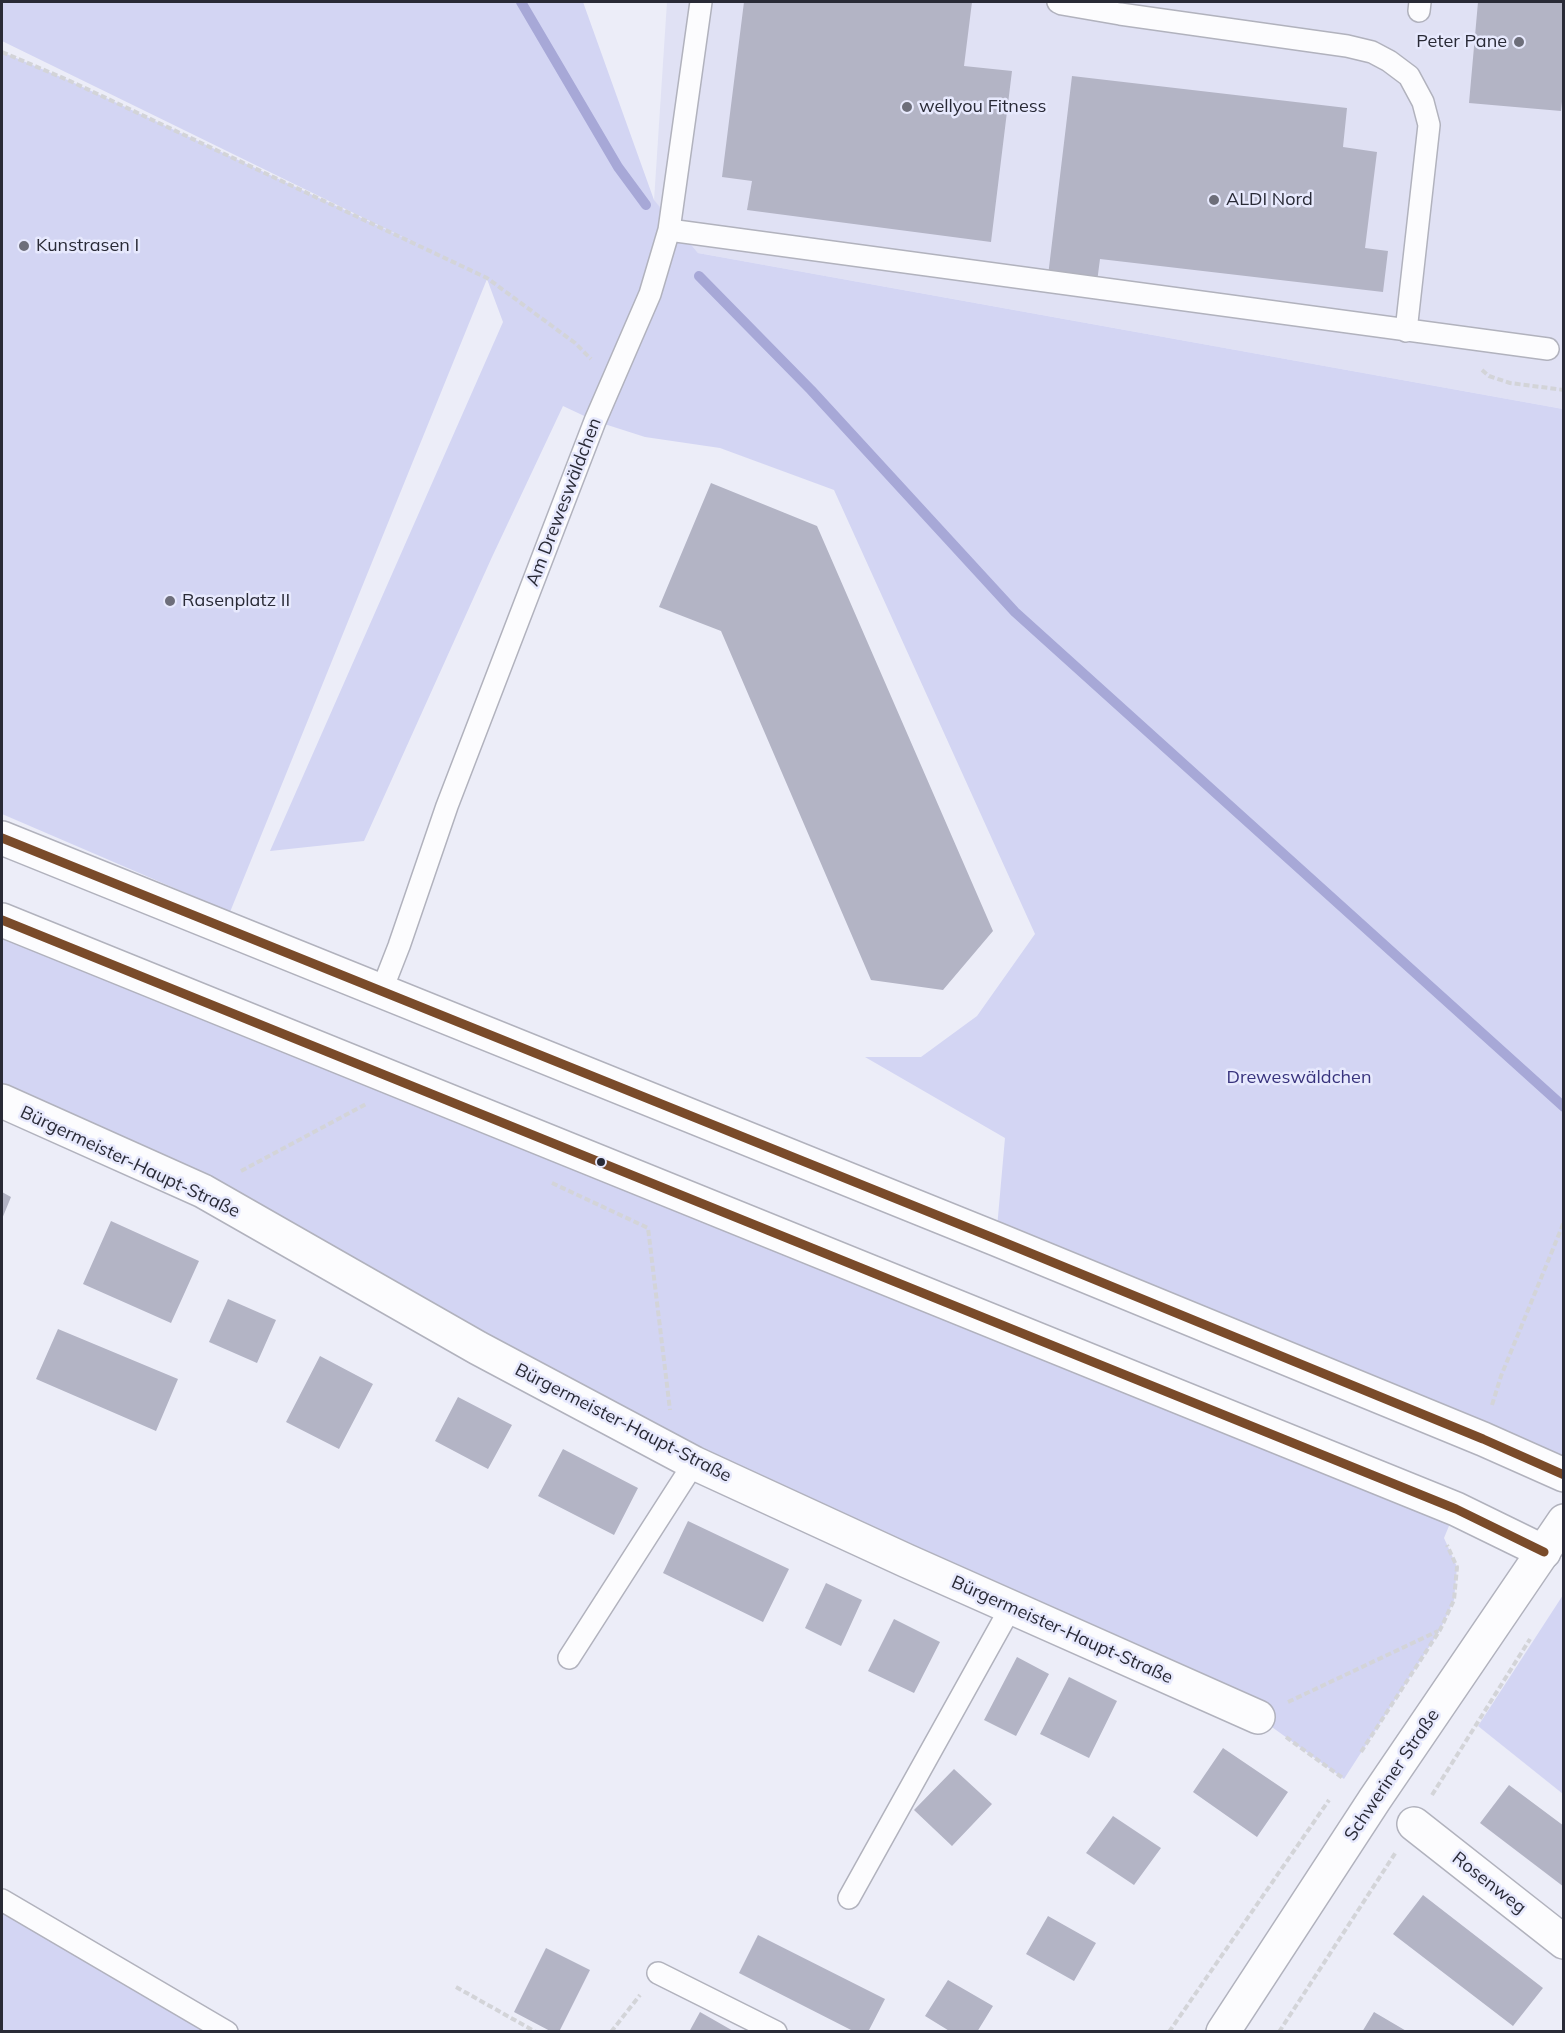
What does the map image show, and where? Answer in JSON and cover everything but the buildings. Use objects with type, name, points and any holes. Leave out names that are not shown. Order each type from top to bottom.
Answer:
[{"type":"street","points":[[2,838],[1007,1243],[1563,1474]]},
{"type":"street","points":[[2,920],[1456,1509],[1544,1552]]},
{"type":"street","name":"Bürgermeister-Haupt-Straße","points":[[2,1101],[203,1191],[478,1348],[685,1458],[1258,1717]]},
{"type":"street","name":"Schweriner Straße","points":[[1223,2031],[1375,1799],[1563,1521]]},
{"type":"street","name":"Rosenweg","points":[[1414,1824],[1563,1942]]},
{"type":"lane","name":"Am Dreweswäldchen","points":[[381,992],[447,806],[595,421],[650,294],[669,230],[701,2]]},
{"type":"lane","points":[[1058,2],[1120,14],[1347,46],[1372,52],[1409,76],[1423,102],[1429,125],[1406,331]]},
{"type":"lane","points":[[669,230],[1548,349]]},
{"type":"lane","points":[[569,1658],[685,1458]]},
{"type":"lane","points":[[849,1898],[1011,1607]]},
{"type":"lane","points":[[2,1900],[227,2031]]},
{"type":"lane","points":[[658,1972],[776,2031]]},
{"type":"path","points":[[2,52],[81,86],[487,278],[575,343],[592,360]]},
{"type":"path","points":[[203,1191],[371,1102]]},
{"type":"path","points":[[542,1179],[648,1228],[685,1458]]},
{"type":"path","points":[[1483,1439],[1501,1376],[1563,1222]]},
{"type":"path","points":[[1356,1759],[1440,1630],[1454,1600],[1457,1567],[1444,1538],[1456,1509]]},
{"type":"path","points":[[1350,1769],[1344,1779],[1258,1717],[1440,1630]]},
{"type":"path","points":[[1169,2031],[1330,1799]]},
{"type":"path","points":[[611,2031],[658,1972]]},
{"type":"path","points":[[456,1987],[536,2031]]},
{"type":"shaded area","points":[[667,2],[1563,2],[1563,409],[698,253],[654,201]]},
{"type":"green space","name":"Dreweswäldchen","points":[[2,2],[583,2],[654,200],[698,253],[1563,409],[1563,1475],[996,1239],[1005,1138],[865,1057],[921,1057],[977,1016],[1035,934],[834,490],[720,448],[645,437],[595,421],[563,406],[364,841],[270,851],[503,322],[487,279],[230,912],[2,814],[2,52],[70,81],[421,246],[2,41]]},
{"type":"green space","points":[[2,920],[1456,1509],[1444,1538],[1457,1567],[1454,1600],[1440,1630],[1344,1779],[1258,1717],[1011,1607],[2,1100]]},
{"type":"green space","points":[[1563,1595],[1563,1794],[1478,1726]]},
{"type":"green space","points":[[2,1909],[211,2031],[2,2031]]},
{"type":"waterway","points":[[521,2],[618,167],[646,205]]},
{"type":"waterway","points":[[699,276],[811,390],[1015,612],[1564,1107]]},
{"type":"transit line","points":[[2,838],[996,1239],[1483,1439],[1564,1475]]},
{"type":"transit line","points":[[2,920],[1456,1509],[1544,1552]]},
{"type":"place","name":"Peter Pane","points":[[1519,42]]},
{"type":"place","name":"wellyou Fitness","points":[[907,107]]},
{"type":"place","name":"ALDI Nord","points":[[1214,200]]},
{"type":"place","name":"Kunstrasen I","points":[[24,246]]},
{"type":"place","name":"Rasenplatz II","points":[[170,601]]}]
